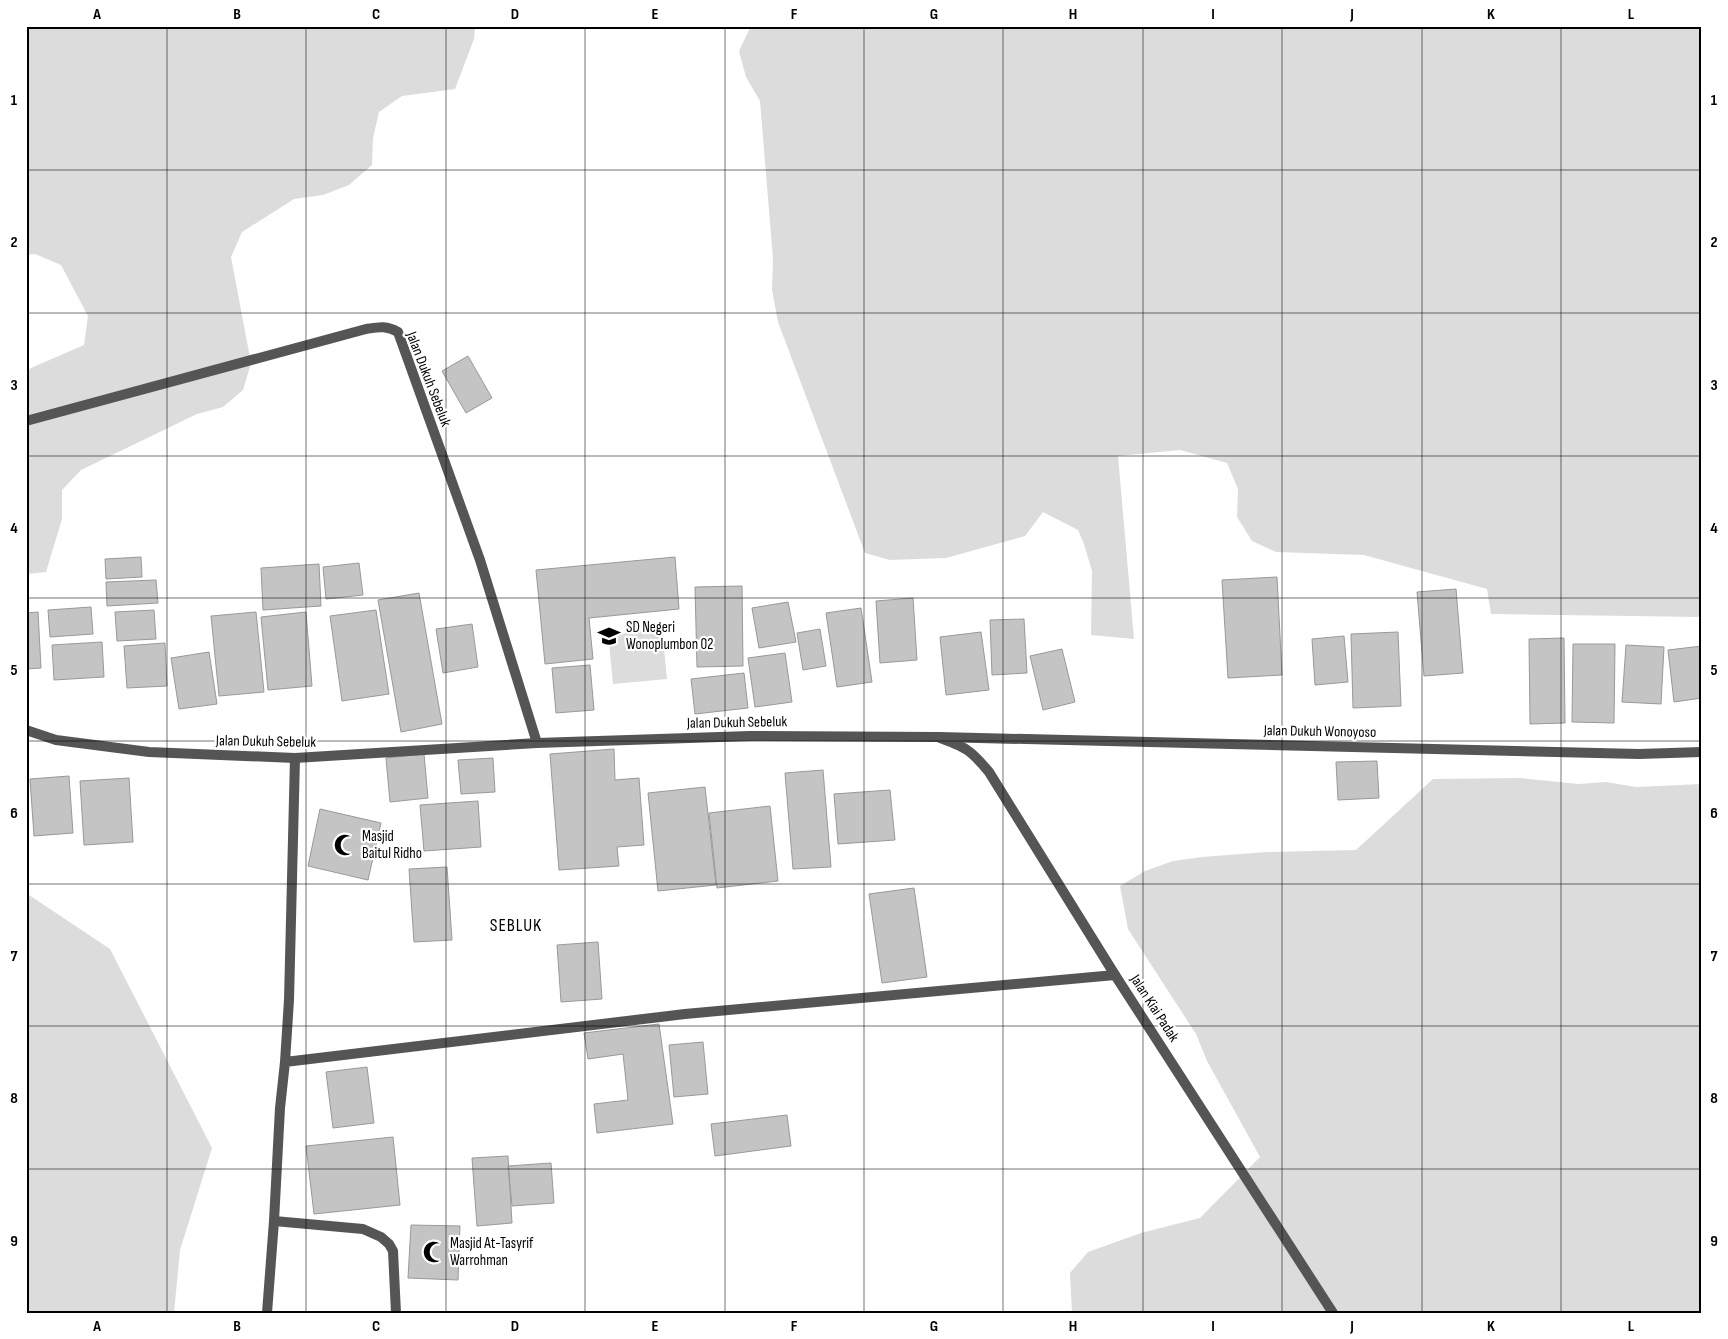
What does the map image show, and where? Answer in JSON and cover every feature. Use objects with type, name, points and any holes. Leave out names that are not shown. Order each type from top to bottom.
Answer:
[{"type":"street","name":"Jalan Dukuh Sebeluk","points":[[26,421],[366,329],[384,326],[392,328],[398,332],[480,560],[537,743]]},
{"type":"street","name":"Jalan Dukuh Sebeluk","points":[[26,730],[56,740],[149,752],[295,758],[537,743],[750,736],[938,736]]},
{"type":"street","name":"Jalan Dukuh Wonoyoso","points":[[938,736],[1629,754],[1702,752]]},
{"type":"street","name":"Jalan Kiai Padak","points":[[938,736],[964,746],[974,754],[989,772],[1115,975],[1333,1313]]},
{"type":"street","points":[[267,1313],[280,1108],[286,1062],[295,758]]},
{"type":"street","points":[[286,1062],[685,1014],[1115,975]]},
{"type":"street","points":[[274,1221],[363,1229],[380,1237],[389,1244],[393,1251],[396,1313]]},
{"type":"shaded area","points":[[26,26],[475,26],[474,39],[455,89],[402,96],[379,112],[373,138],[372,165],[349,185],[323,195],[294,199],[242,232],[231,257],[251,363],[243,390],[223,407],[197,414],[81,470],[62,490],[62,519],[46,572],[26,574],[26,372],[31,368],[84,345],[88,316],[61,265],[35,254],[26,255]]},
{"type":"shaded area","points":[[751,26],[1702,26],[1702,617],[1491,614],[1487,589],[1364,555],[1276,552],[1252,541],[1237,517],[1238,489],[1227,463],[1180,450],[1118,456],[1134,639],[1091,635],[1092,571],[1084,544],[1078,530],[1043,512],[1025,536],[946,558],[890,560],[865,553],[778,322],[772,290],[773,259],[760,101],[746,77],[739,51]]},
{"type":"shaded area","points":[[662,628],[667,679],[613,684],[608,633]]},
{"type":"shaded area","points":[[1520,778],[1578,784],[1606,782],[1636,787],[1702,784],[1702,1313],[1072,1313],[1070,1273],[1088,1252],[1141,1233],[1200,1218],[1260,1157],[1207,1061],[1196,1034],[1128,929],[1120,886],[1145,871],[1173,861],[1267,852],[1356,850],[1433,779]]},
{"type":"shaded area","points":[[26,893],[110,949],[212,1148],[180,1250],[174,1313],[26,1313]]},
{"type":"building","points":[[468,356],[492,398],[466,413],[442,371]]},
{"type":"building","points":[[141,557],[142,577],[106,579],[105,559]]},
{"type":"building","points":[[675,557],[679,609],[589,618],[593,659],[545,664],[536,570]]},
{"type":"building","points":[[359,563],[363,595],[326,599],[323,567]]},
{"type":"building","points":[[319,564],[321,606],[263,610],[261,568]]},
{"type":"building","points":[[1277,577],[1282,675],[1228,678],[1222,580]]},
{"type":"building","points":[[156,580],[158,603],[107,606],[106,582]]},
{"type":"building","points":[[742,586],[743,666],[697,667],[695,587]]},
{"type":"building","points":[[1456,589],[1463,673],[1424,676],[1417,592]]},
{"type":"building","points":[[419,593],[442,724],[401,732],[378,600]]},
{"type":"building","points":[[913,598],[917,660],[880,663],[876,601]]},
{"type":"building","points":[[788,602],[796,642],[759,648],[752,608]]},
{"type":"building","points":[[91,607],[93,634],[50,637],[48,610]]},
{"type":"building","points":[[861,608],[872,682],[837,687],[826,613]]},
{"type":"building","points":[[154,610],[156,639],[117,641],[115,612]]},
{"type":"building","points":[[376,610],[389,694],[342,701],[330,616]]},
{"type":"building","points":[[38,612],[41,668],[26,669],[26,613]]},
{"type":"building","points":[[256,612],[264,692],[219,696],[211,616]]},
{"type":"building","points":[[306,612],[312,686],[268,690],[261,617]]},
{"type":"building","points":[[1024,619],[1027,673],[992,675],[990,620]]},
{"type":"building","points":[[472,624],[478,667],[443,673],[436,629]]},
{"type":"building","points":[[820,629],[826,666],[803,670],[797,633]]},
{"type":"building","points":[[981,632],[989,690],[946,695],[940,637]]},
{"type":"building","points":[[1398,632],[1401,706],[1353,708],[1351,634]]},
{"type":"building","points":[[1344,636],[1348,682],[1315,685],[1312,639]]},
{"type":"building","points":[[1564,638],[1565,723],[1530,724],[1529,639]]},
{"type":"building","points":[[102,642],[104,677],[54,680],[52,645]]},
{"type":"building","points":[[165,643],[167,686],[127,688],[124,646]]},
{"type":"building","points":[[1573,644],[1615,644],[1614,723],[1572,722]]},
{"type":"building","points":[[1626,645],[1664,647],[1661,704],[1622,702]]},
{"type":"building","points":[[1702,646],[1702,698],[1674,702],[1668,650]]},
{"type":"building","points":[[1062,649],[1075,702],[1043,710],[1030,656]]},
{"type":"building","points":[[209,652],[217,704],[179,709],[171,658]]},
{"type":"building","points":[[785,653],[792,702],[755,707],[748,658]]},
{"type":"building","points":[[590,665],[594,710],[556,713],[552,668]]},
{"type":"building","points":[[744,673],[748,708],[695,714],[691,679]]},
{"type":"building","points":[[614,749],[615,780],[639,778],[644,845],[617,847],[619,866],[559,870],[550,754]]},
{"type":"building","points":[[424,754],[428,798],[390,802],[386,758]]},
{"type":"building","points":[[493,758],[495,792],[461,794],[458,760]]},
{"type":"building","points":[[1377,761],[1379,798],[1338,800],[1336,762]]},
{"type":"building","points":[[823,770],[831,867],[793,869],[785,773]]},
{"type":"building","points":[[69,776],[73,833],[34,836],[30,779]]},
{"type":"building","points":[[129,778],[133,842],[84,845],[80,781]]},
{"type":"building","points":[[705,787],[716,885],[658,891],[648,793]]},
{"type":"building","points":[[890,790],[895,840],[838,844],[834,794]]},
{"type":"building","points":[[478,801],[481,847],[424,851],[420,805]]},
{"type":"building","points":[[770,806],[778,881],[717,888],[709,813]]},
{"type":"building","name":"Masjid Baitul Ridho","points":[[320,809],[381,823],[368,880],[308,866]]},
{"type":"building","points":[[447,867],[452,940],[414,942],[409,869]]},
{"type":"building","points":[[914,888],[927,977],[882,983],[869,894]]},
{"type":"building","points":[[598,942],[602,999],[561,1002],[557,945]]},
{"type":"building","points":[[659,1024],[673,1124],[597,1133],[594,1104],[628,1100],[623,1054],[588,1059],[584,1033]]},
{"type":"building","points":[[703,1042],[708,1094],[674,1097],[669,1045]]},
{"type":"building","points":[[367,1067],[374,1123],[333,1128],[326,1072]]},
{"type":"building","points":[[787,1115],[791,1146],[715,1156],[711,1124]]},
{"type":"building","points":[[393,1137],[400,1205],[314,1214],[306,1146]]},
{"type":"building","points":[[508,1156],[512,1223],[477,1226],[472,1158]]},
{"type":"building","points":[[551,1163],[554,1203],[512,1206],[508,1166]]},
{"type":"building","name":"Masjid At-Tasyrif Warrohman","points":[[411,1225],[460,1226],[458,1280],[408,1278]]},
{"type":"place","name":"SD Negeri Wonoplumbon 02","points":[[609,636]]},
{"type":"place","name":"Masjid Baitul Ridho","points":[[345,845]]},
{"type":"place","name":"Masjid At-Tasyrif Warrohman","points":[[434,1252]]},
{"type":"district","name":"SEBLUK","points":[[516,925]]}]
